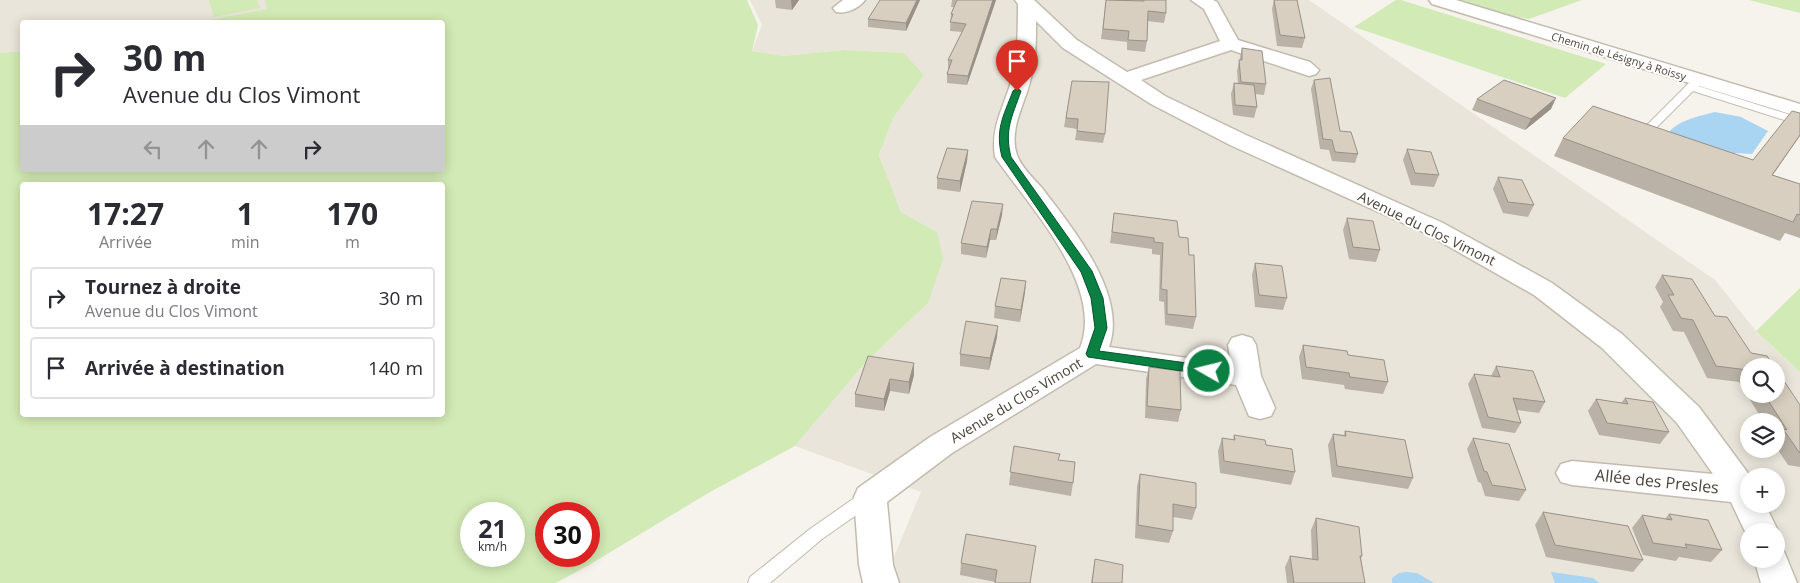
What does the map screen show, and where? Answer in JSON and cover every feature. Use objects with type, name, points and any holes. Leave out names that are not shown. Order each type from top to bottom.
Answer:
[{"type":"street","points":[[1200,0],[1211,6],[1231,44]]},
{"type":"street","name":"Chemin de Lésigny à Roissy","points":[[1438,0],[1695,83],[1800,111]]},
{"type":"street","name":"Avenue du Clos Vimont","points":[[1025,2],[1070,44],[1158,100],[1238,140],[1434,228],[1491,258],[1543,289],[1612,341],[1688,415],[1740,487]]},
{"type":"street","name":"Avenue du Clos Vimont","points":[[870,497],[941,446],[1092,354],[1101,328],[1097,298],[1086,271],[1006,157],[1002,141],[1005,125],[1021,79],[1027,47],[1025,2]]},
{"type":"street","points":[[1027,47],[1070,44]]},
{"type":"street","points":[[1124,80],[1231,44],[1303,66],[1308,70]]},
{"type":"street","points":[[1242,345],[1248,376],[1260,408]]},
{"type":"street","points":[[1092,354],[1248,376]]},
{"type":"street","name":"Allée des Presles","points":[[1572,473],[1740,490]]},
{"type":"street","points":[[870,497],[876,564],[881,583]]},
{"type":"street","points":[[1774,568],[1779,583]]},
{"type":"lane","points":[[1642,136],[1695,83],[1800,122]]},
{"type":"lane","points":[[757,583],[816,534],[870,497]]},
{"type":"shaded area","points":[[0,0],[265,0],[268,9],[210,20],[20,20],[20,51],[0,53]]},
{"type":"shaded area","points":[[750,0],[1309,0],[1715,280],[1756,331],[1785,358],[1740,358],[1740,403],[1785,403],[1785,358],[1800,372],[1800,583],[890,583],[893,559],[921,492],[795,446],[865,363],[928,303],[937,232],[901,212],[879,155],[893,118],[924,75],[904,53],[843,50],[783,56],[752,51],[762,25]]},
{"type":"green space","points":[[209,0],[257,0],[260,8],[214,17]]},
{"type":"green space","points":[[265,0],[747,0],[758,25],[752,51],[783,56],[843,50],[904,53],[924,75],[893,118],[879,155],[901,212],[937,232],[943,259],[928,303],[865,363],[795,446],[710,492],[600,558],[600,502],[535,502],[535,567],[585,567],[556,583],[0,583],[0,53],[20,51],[20,172],[445,172],[445,20],[209,20],[267,9]]},
{"type":"green space","points":[[1396,0],[1606,64],[1565,98],[1354,27]]},
{"type":"green space","points":[[1429,0],[1582,0],[1529,19]]},
{"type":"green space","points":[[1749,0],[1800,0],[1800,13]]},
{"type":"green space","points":[[1800,288],[1800,372],[1756,331]]},
{"type":"water","points":[[1715,112],[1741,117],[1768,131],[1752,154],[1714,152],[1666,137],[1674,127],[1681,123]]},
{"type":"water","points":[[1551,572],[1593,578],[1599,583],[1555,583]]},
{"type":"water","points":[[1399,573],[1417,573],[1434,583],[1392,583],[1392,578]]},
{"type":"building","points":[[880,0],[917,0],[906,23],[868,19]]},
{"type":"building","points":[[957,0],[993,0],[968,76],[947,74],[952,60],[948,60],[966,24],[950,22]]},
{"type":"building","points":[[1106,0],[1166,0],[1166,13],[1148,11],[1147,41],[1128,40],[1129,31],[1103,29]]},
{"type":"building","points":[[1274,0],[1297,0],[1305,38],[1280,35]]},
{"type":"building","points":[[1242,48],[1262,51],[1266,84],[1241,82],[1239,60],[1242,60]]},
{"type":"building","points":[[1330,78],[1340,131],[1351,132],[1358,154],[1335,152],[1332,140],[1323,139],[1314,80]]},
{"type":"building","points":[[1504,80],[1556,98],[1531,119],[1477,99]]},
{"type":"building","points":[[1072,81],[1109,82],[1105,134],[1077,131],[1078,119],[1066,118]]},
{"type":"building","points":[[1234,83],[1254,85],[1257,107],[1235,105]]},
{"type":"building","points":[[1593,106],[1753,160],[1792,111],[1800,113],[1800,135],[1772,175],[1800,184],[1800,215],[1797,214],[1793,222],[1563,138]]},
{"type":"building","points":[[947,148],[968,150],[960,181],[937,178]]},
{"type":"building","points":[[1407,149],[1431,152],[1439,175],[1415,173]]},
{"type":"building","points":[[1498,177],[1522,180],[1534,205],[1508,202]]},
{"type":"building","points":[[972,201],[1003,204],[997,229],[991,229],[987,247],[961,243]]},
{"type":"building","points":[[1114,213],[1177,221],[1179,237],[1188,238],[1189,255],[1194,255],[1196,317],[1167,314],[1167,290],[1161,289],[1163,243],[1154,242],[1154,238],[1112,232]]},
{"type":"building","points":[[1347,218],[1373,221],[1380,250],[1353,247]]},
{"type":"building","points":[[1255,263],[1282,266],[1287,298],[1259,295]]},
{"type":"building","points":[[1662,275],[1692,279],[1715,316],[1727,317],[1751,353],[1767,356],[1768,358],[1740,358],[1740,369],[1716,366],[1693,320],[1681,318],[1668,295],[1674,295]]},
{"type":"building","points":[[1001,278],[1026,281],[1021,310],[995,306]]},
{"type":"building","points":[[966,321],[998,326],[990,358],[960,354]]},
{"type":"building","points":[[1303,345],[1347,351],[1348,355],[1384,360],[1388,382],[1350,377],[1349,373],[1306,367]]},
{"type":"building","points":[[868,356],[914,363],[909,382],[890,379],[884,399],[855,394]]},
{"type":"building","points":[[1496,366],[1533,371],[1545,402],[1513,398],[1521,423],[1488,417],[1474,374],[1500,377]]},
{"type":"building","points":[[1149,367],[1180,371],[1181,410],[1147,406]]},
{"type":"building","points":[[1785,382],[1800,405],[1800,453],[1785,432],[1785,430],[1787,430],[1785,427],[1785,413],[1776,413],[1770,403],[1785,403]]},
{"type":"building","points":[[1625,398],[1653,402],[1669,432],[1607,423],[1596,399],[1628,404]]},
{"type":"building","points":[[1345,431],[1405,440],[1413,478],[1337,466],[1333,434],[1346,436]]},
{"type":"building","points":[[1234,435],[1265,440],[1266,445],[1292,449],[1295,472],[1224,461],[1222,438],[1235,440]]},
{"type":"building","points":[[1473,438],[1509,444],[1526,490],[1492,485],[1487,472],[1484,471]]},
{"type":"building","points":[[1014,446],[1060,454],[1058,460],[1075,462],[1073,483],[1010,472]]},
{"type":"building","points":[[1140,474],[1196,483],[1196,508],[1173,504],[1173,531],[1138,525]]},
{"type":"building","points":[[1543,512],[1628,526],[1643,560],[1555,545]]},
{"type":"building","points":[[1669,514],[1708,520],[1722,550],[1685,544],[1687,548],[1653,543],[1642,515],[1672,520]]},
{"type":"building","points":[[1316,518],[1359,527],[1362,556],[1360,556],[1365,583],[1294,583],[1290,556],[1318,560]]},
{"type":"building","points":[[966,534],[1036,546],[1030,583],[995,583],[997,570],[961,563]]},
{"type":"building","points":[[1095,559],[1123,565],[1122,583],[1092,583]]},
{"type":"route","points":[[1017,91],[1005,125],[1002,141],[1006,157],[1086,271],[1097,298],[1101,328],[1092,354],[1209,371]]}]
